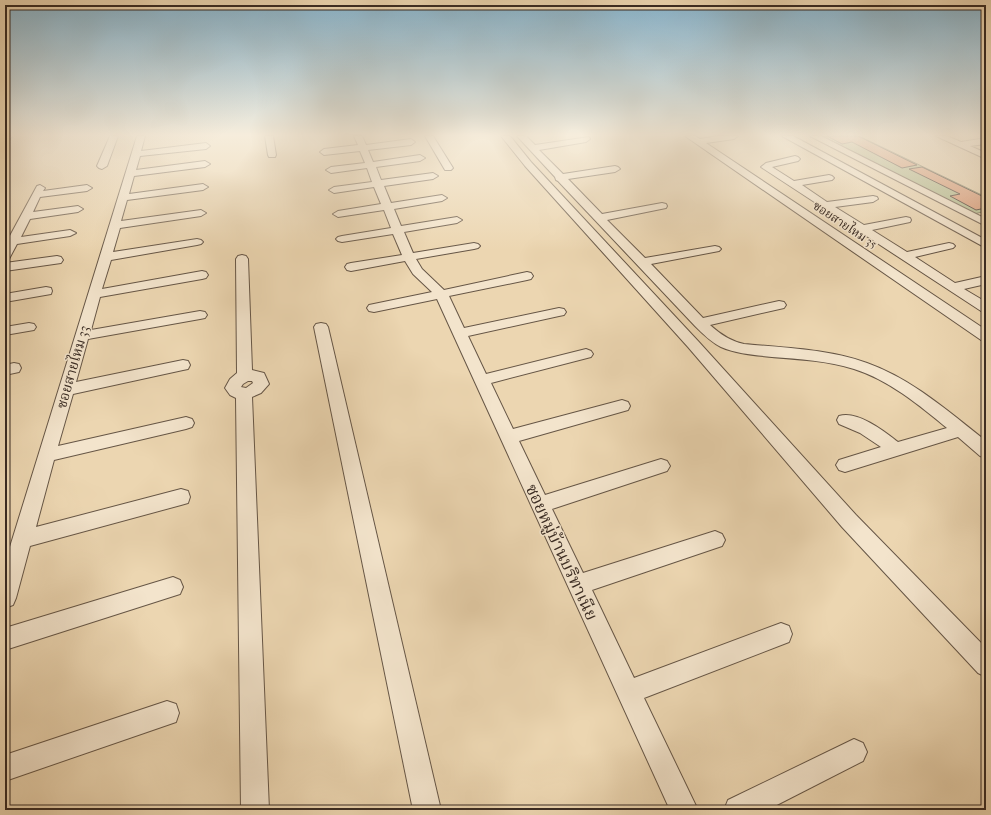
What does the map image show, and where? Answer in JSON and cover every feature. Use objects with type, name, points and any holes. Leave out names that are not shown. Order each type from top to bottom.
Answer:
[{"type":"street","name":"ซอยสายไหม 33","points":[[5,598],[129,174]]},
{"type":"street","name":"ซอยหมู่บ้านบริทาเนีย","points":[[374,174],[409,257],[418,271],[441,294],[684,810]]},
{"type":"street","points":[[537,174],[698,350],[849,521],[986,665]]},
{"type":"street","points":[[556,174],[714,336],[730,346],[842,361],[862,366],[897,383],[986,451]]},
{"type":"street","points":[[559,178],[584,174]]},
{"type":"street","name":"ซอยสายไหม 35","points":[[745,174],[986,337]]},
{"type":"street","points":[[777,174],[862,230],[982,305]]},
{"type":"street","points":[[856,174],[986,245]]},
{"type":"street","points":[[889,174],[986,223]]},
{"type":"street","points":[[334,190],[433,176]]},
{"type":"street","points":[[793,184],[829,178]]},
{"type":"street","points":[[122,198],[202,187]]},
{"type":"street","points":[[5,256],[38,192],[87,188]]},
{"type":"street","points":[[338,214],[442,198]]},
{"type":"street","points":[[826,205],[873,199]]},
{"type":"street","points":[[598,218],[662,206]]},
{"type":"street","points":[[25,216],[78,209]]},
{"type":"street","points":[[114,225],[201,213]]},
{"type":"street","points":[[342,239],[457,220]]},
{"type":"street","points":[[862,230],[906,220]]},
{"type":"street","points":[[13,241],[70,233]]},
{"type":"street","points":[[105,257],[196,242]]},
{"type":"street","points":[[351,267],[474,246]]},
{"type":"street","points":[[904,256],[949,246]]},
{"type":"street","points":[[643,262],[715,249]]},
{"type":"street","points":[[242,259],[255,810]]},
{"type":"street","points":[[5,268],[57,260]]},
{"type":"street","points":[[95,294],[202,275]]},
{"type":"street","points":[[374,308],[527,276]]},
{"type":"street","points":[[932,300],[986,280]]},
{"type":"street","points":[[5,298],[46,291]]},
{"type":"street","points":[[700,323],[779,305]]},
{"type":"street","points":[[947,310],[982,305]]},
{"type":"street","points":[[460,333],[559,312]]},
{"type":"street","points":[[82,336],[200,315]]},
{"type":"street","points":[[5,332],[29,327]]},
{"type":"street","points":[[322,327],[427,810]]},
{"type":"street","points":[[482,380],[586,354]]},
{"type":"street","points":[[66,390],[183,365]]},
{"type":"street","points":[[508,437],[622,406]]},
{"type":"street","points":[[845,420],[869,429],[895,450]]},
{"type":"street","points":[[47,455],[186,423]]},
{"type":"street","points":[[845,465],[960,430]]},
{"type":"street","points":[[540,505],[661,466]]},
{"type":"street","points":[[23,538],[181,497]]},
{"type":"street","points":[[578,585],[715,540]]},
{"type":"street","points":[[5,639],[173,587]]},
{"type":"street","points":[[628,692],[781,634]]},
{"type":"street","points":[[5,768],[167,713]]},
{"type":"street","points":[[738,810],[854,752]]},
{"type":"green space","points":[[896,174],[938,174],[986,197],[986,211],[974,214]]},
{"type":"building","points":[[919,174],[937,174],[986,198],[986,208],[976,210],[950,196],[960,194]]}]
